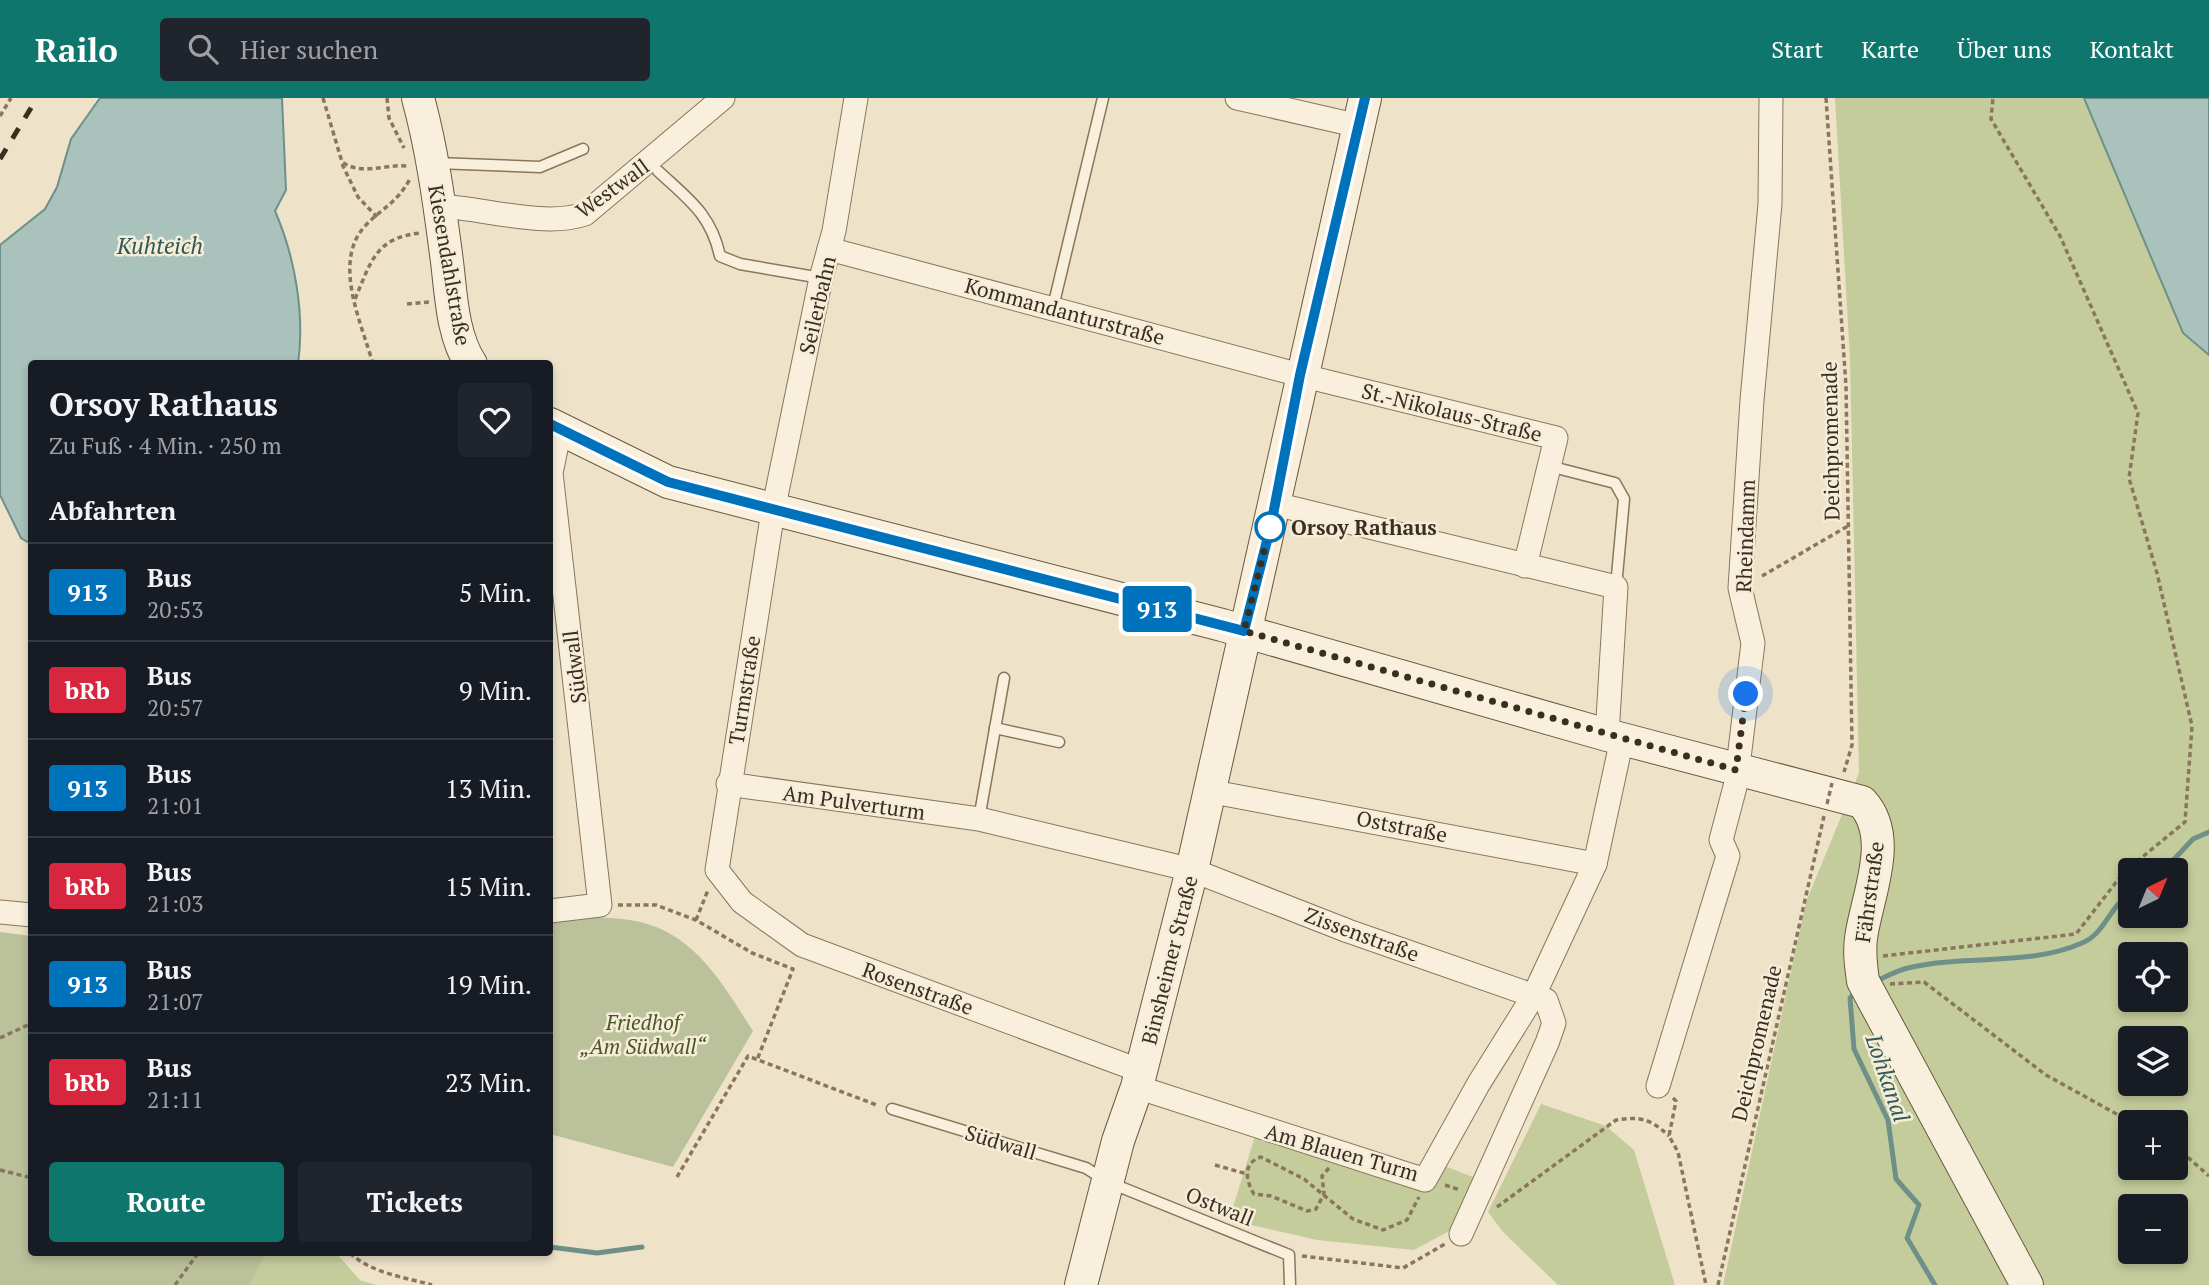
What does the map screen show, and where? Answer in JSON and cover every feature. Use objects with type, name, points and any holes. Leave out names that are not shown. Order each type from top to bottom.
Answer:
[{"type":"main road","name":"Kiesendahlstraße","points":[[418,98],[420,170],[441,218],[455,316],[463,352],[468,360]]},
{"type":"main road","name":"Binsheimer Straße","points":[[1081,1285],[1118,1141],[1139,1079],[1192,870],[1244,631],[1275,504],[1300,375],[1362,112]]},
{"type":"main road","points":[[555,427],[668,482],[1244,631],[1614,737]]},
{"type":"main road","name":"Fährstraße","points":[[1614,737],[1862,802],[1873,814],[1879,840],[1860,959],[1867,988],[2028,1285]]},
{"type":"street","name":"Westwall","points":[[441,218],[567,220],[585,214],[723,98]]},
{"type":"street","name":"Seilerbahn","points":[[773,511],[829,249],[856,98]]},
{"type":"street","points":[[1237,98],[1362,112]]},
{"type":"street","name":"Rheindamm","points":[[1658,1086],[1728,856],[1721,840],[1736,783],[1753,643],[1740,588],[1752,400],[1770,204],[1771,98]]},
{"type":"street","name":"Kommandanturstraße","points":[[829,249],[1300,375]]},
{"type":"street","name":"St.-Nikolaus-Straße","points":[[1300,375],[1556,438],[1525,566]]},
{"type":"street","name":"Südwall","points":[[553,456],[555,427]]},
{"type":"street","name":"Südwall","points":[[553,491],[600,905]]},
{"type":"street","points":[[1275,504],[1616,587],[1614,737],[1595,863],[1534,995],[1546,1000],[1554,1023],[1461,1234]]},
{"type":"street","name":"Turmstraße","points":[[717,870],[728,784],[773,511]]},
{"type":"street","name":"Am Pulverturm","points":[[728,784],[979,819],[1192,870]]},
{"type":"street","name":"Oststraße","points":[[1208,791],[1595,863]]},
{"type":"street","name":"Rosenstraße","points":[[717,870],[741,902],[802,945],[1139,1079]]},
{"type":"street","name":"Zissenstraße","points":[[1192,870],[1348,931],[1534,995]]},
{"type":"street","points":[[553,911],[600,905]]},
{"type":"street","points":[[0,912],[28,915]]},
{"type":"street","name":"Am Blauen Turm","points":[[1139,1079],[1338,1154],[1425,1180],[1479,1083],[1534,995]]},
{"type":"lane","points":[[1053,307],[1104,98]]},
{"type":"lane","points":[[420,170],[540,167],[583,149]]},
{"type":"lane","points":[[658,171],[703,213],[715,233],[720,256],[740,264],[821,278]]},
{"type":"lane","points":[[1549,466],[1615,483],[1624,499],[1616,587]]},
{"type":"lane","points":[[979,819],[1004,678]]},
{"type":"lane","points":[[995,728],[1059,742]]},
{"type":"lane","name":"Südwall","points":[[892,1109],[1086,1168],[1108,1182]]},
{"type":"lane","name":"Ostwall","points":[[1108,1182],[1289,1255],[1290,1285]]},
{"type":"path","points":[[0,116],[11,98]]},
{"type":"path","points":[[324,98],[342,162],[358,197],[377,217]]},
{"type":"path","name":"Deichpromenade","points":[[1826,98],[1846,386],[1852,745],[1841,782]]},
{"type":"path","points":[[1860,959],[2076,934],[2124,872],[2185,822],[2192,726],[2157,573],[2129,478],[2138,413],[2060,236],[1992,119],[1993,98]]},
{"type":"path","points":[[342,162],[350,168],[365,170],[403,165],[420,170],[388,209],[366,225],[353,245],[350,271],[372,360]]},
{"type":"path","points":[[355,300],[373,258],[386,242],[441,218]]},
{"type":"path","points":[[1740,588],[1848,526]]},
{"type":"path","name":"Deichpromenade","points":[[1718,1285],[1832,783]]},
{"type":"path","points":[[696,920],[717,870]]},
{"type":"path","points":[[600,905],[656,905],[696,920],[727,940],[793,969],[757,1060]]},
{"type":"path","points":[[1895,981],[1924,982],[2046,1075],[2118,1115]]},
{"type":"path","points":[[0,1038],[28,1025]]},
{"type":"path","points":[[677,1177],[705,1134],[748,1056],[892,1109]]},
{"type":"path","points":[[1658,1086],[1676,1101],[1670,1136],[1678,1152],[1706,1285]]},
{"type":"path","points":[[1338,1154],[1322,1176],[1324,1194],[1316,1209],[1307,1211],[1271,1196],[1254,1194],[1247,1182],[1248,1167],[1261,1157],[1304,1180],[1324,1194],[1353,1219],[1383,1230],[1407,1220],[1420,1196]]},
{"type":"path","points":[[2188,1157],[2209,1176]]},
{"type":"path","points":[[1215,1165],[1248,1175]]},
{"type":"path","points":[[0,1170],[28,1177]]},
{"type":"path","points":[[1442,1185],[1453,1186],[1475,1198],[1474,1204]]},
{"type":"path","points":[[175,1285],[196,1256]]},
{"type":"path","points":[[353,1256],[362,1264],[375,1269],[432,1285]]},
{"type":"green space","points":[[1835,98],[2084,98],[2183,333],[2209,355],[2209,1285],[1723,1285],[1806,902],[1859,773],[1850,359]]},
{"type":"green space","name":"Friedhof „Am Südwall“","points":[[553,918],[630,920],[672,935],[704,961],[753,1031],[673,1167],[553,1135]]},
{"type":"green space","points":[[0,932],[28,936],[28,1256],[264,1256],[250,1285],[0,1285]]},
{"type":"green space","points":[[1541,1104],[1606,1126],[1634,1150],[1675,1285],[1558,1285],[1503,1232],[1488,1212]]},
{"type":"green space","points":[[1256,1133],[1427,1186],[1439,1164],[1481,1180],[1455,1228],[1414,1250],[1317,1240],[1229,1220]]},
{"type":"green space","points":[[264,1256],[339,1256],[361,1281],[378,1285],[250,1285]]},
{"type":"water","name":"Kuhteich","points":[[100,98],[282,98],[286,190],[275,211],[288,247],[297,286],[300,325],[298,360],[28,360],[28,542],[21,538],[0,495],[0,245],[45,209],[57,187],[71,139]]},
{"type":"water","points":[[2084,98],[2209,98],[2209,355],[2183,333]]},
{"type":"waterway","name":"Lohkanal","points":[[2175,858],[2193,839],[2209,832]]},
{"type":"waterway","name":"Lohkanal","points":[[1878,980],[1904,969],[1929,964],[2018,958],[2061,950],[2090,939],[2118,905]]},
{"type":"waterway","name":"Lohkanal","points":[[1855,993],[1850,998],[1854,1049],[1888,1120],[1896,1179],[1919,1205],[1907,1238],[1935,1285]]},
{"type":"waterway","points":[[553,1247],[597,1253],[642,1247]]},
{"type":"railway","points":[[0,159],[37,98]]},
{"type":"bus line","name":"913","points":[[553,426],[668,482],[1244,631],[1271,525],[1300,375],[1365,98]]},
{"type":"place","name":"Orsoy Rathaus","points":[[1270,527]]},
{"type":"route","points":[[1270,527],[1271,525],[1244,631],[1736,770],[1746,694]]}]
